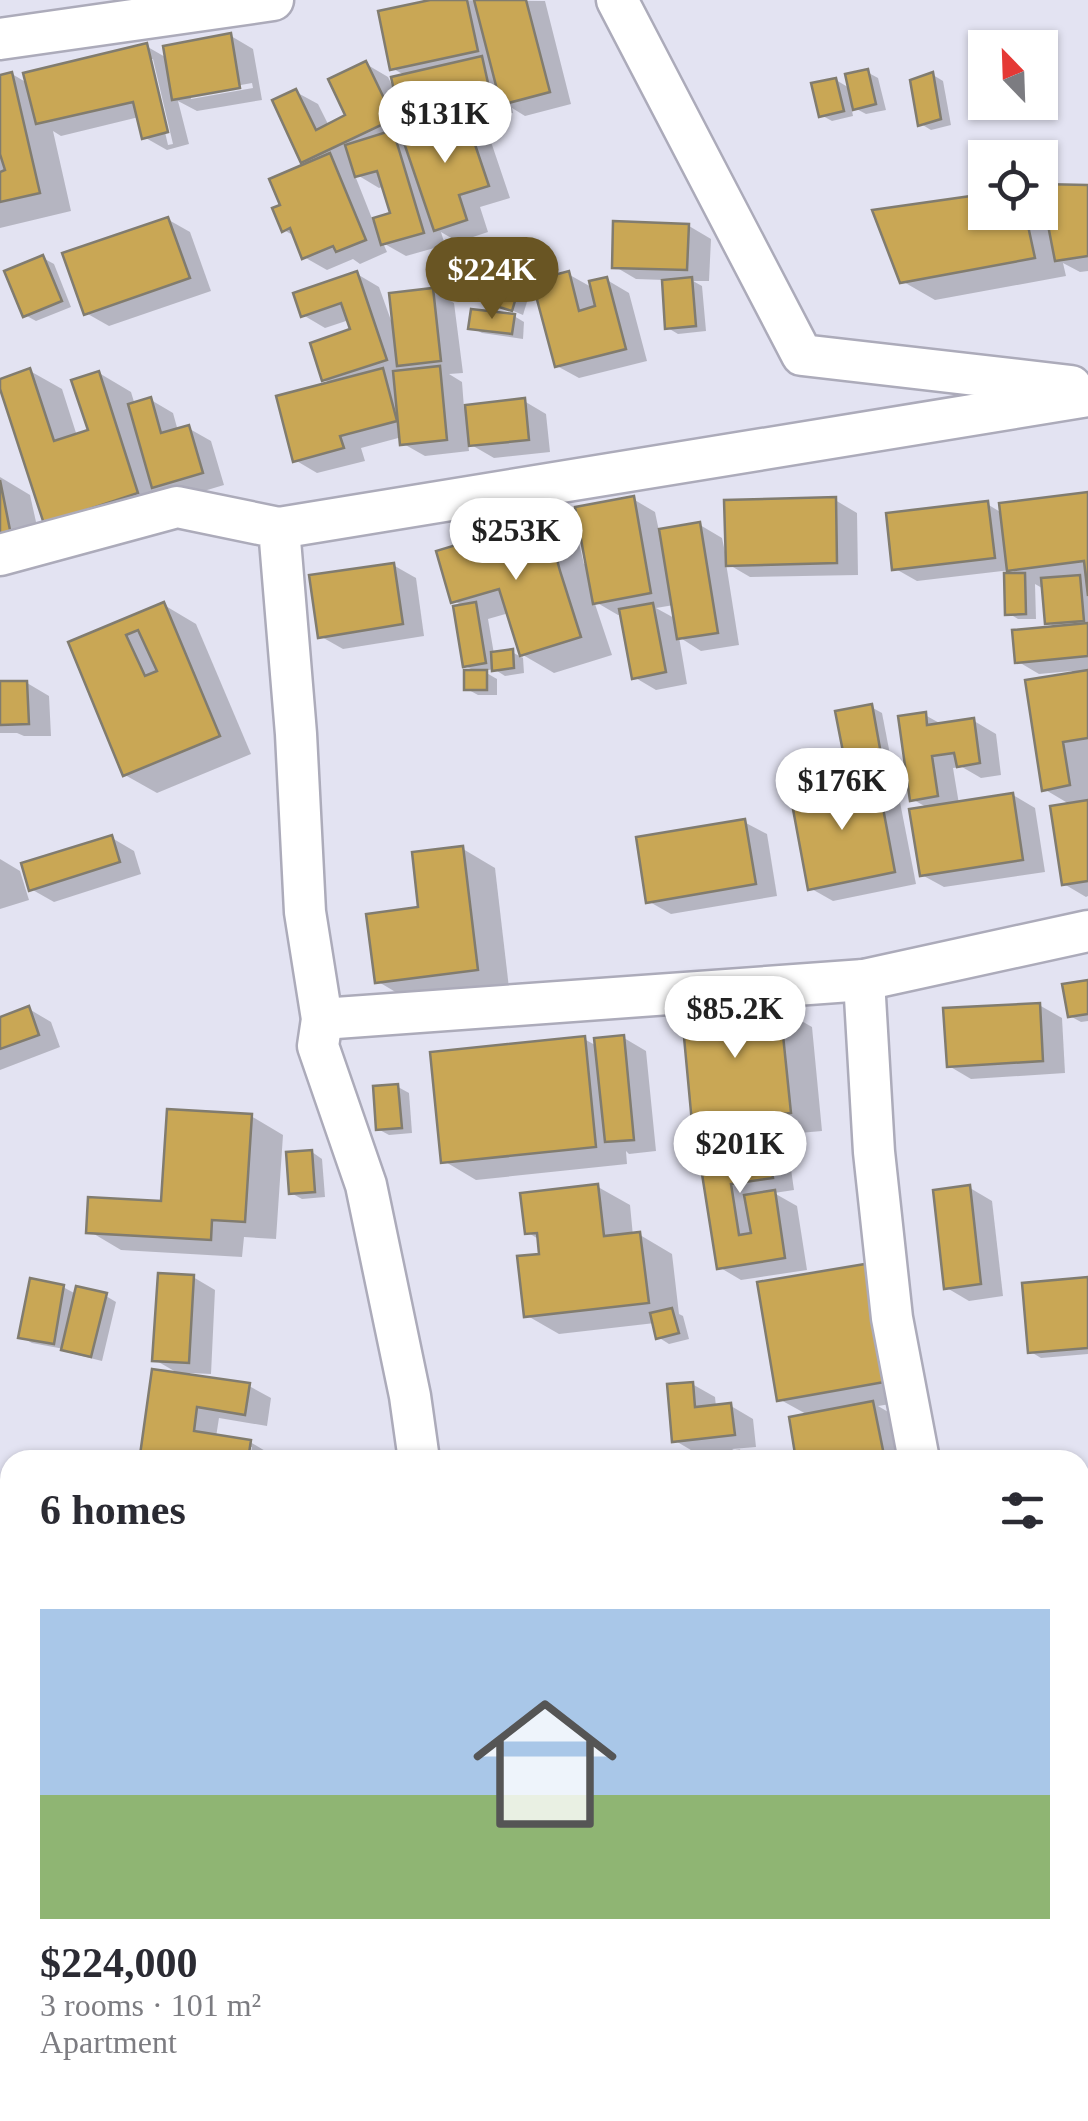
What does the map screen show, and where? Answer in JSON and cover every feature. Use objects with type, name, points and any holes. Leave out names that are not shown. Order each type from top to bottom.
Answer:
[{"type":"street","points":[[0,38],[273,0]]},
{"type":"street","points":[[617,0],[802,355],[1088,388]]},
{"type":"street","points":[[0,555],[177,507],[279,528],[1088,396]]},
{"type":"street","points":[[279,528],[296,734],[305,912],[322,1019],[318,1046],[366,1185],[418,1450]]},
{"type":"street","points":[[322,1019],[864,980],[1088,931]]},
{"type":"street","points":[[864,980],[874,1152],[892,1318],[917,1450]]},
{"type":"building","points":[[430,0],[467,0],[478,51],[390,70],[378,11]]},
{"type":"building","points":[[474,0],[526,0],[550,92],[501,105]]},
{"type":"building","points":[[231,33],[240,88],[172,100],[163,46]]},
{"type":"building","points":[[147,43],[168,132],[142,139],[133,102],[36,124],[23,73]]},
{"type":"building","points":[[482,56],[492,101],[401,122],[391,77]]},
{"type":"building","points":[[366,61],[394,119],[301,163],[272,100],[296,89],[316,130],[345,115],[328,79]]},
{"type":"building","points":[[868,69],[876,104],[853,110],[845,74]]},
{"type":"building","points":[[12,72],[40,193],[0,202],[0,172],[5,170],[0,154],[0,75]]},
{"type":"building","points":[[933,72],[941,119],[918,126],[910,80]]},
{"type":"building","points":[[836,78],[844,111],[819,117],[811,83]]},
{"type":"building","points":[[463,109],[489,186],[459,195],[467,220],[434,231],[400,131]]},
{"type":"building","points":[[393,130],[424,233],[381,245],[373,218],[390,213],[377,171],[355,177],[345,145]]},
{"type":"building","points":[[330,153],[366,240],[336,252],[333,246],[302,259],[290,228],[282,232],[272,208],[280,205],[269,179]]},
{"type":"building","points":[[1058,184],[1088,185],[1088,256],[1055,261],[1049,230],[1058,230]]},
{"type":"building","points":[[968,196],[968,230],[1029,230],[1035,258],[900,283],[872,210]]},
{"type":"building","points":[[168,217],[190,278],[84,315],[62,253]]},
{"type":"building","points":[[613,221],[689,224],[687,270],[612,268]]},
{"type":"building","points":[[43,255],[62,301],[23,317],[4,271]]},
{"type":"building","points":[[357,271],[387,360],[322,381],[310,343],[350,329],[341,303],[301,317],[293,293]]},
{"type":"building","points":[[569,271],[579,311],[595,306],[589,281],[607,277],[626,349],[555,367],[532,281]]},
{"type":"building","points":[[498,277],[520,284],[512,311],[489,304]]},
{"type":"building","points":[[692,277],[696,326],[665,329],[662,280]]},
{"type":"building","points":[[433,288],[441,361],[397,366],[389,293]]},
{"type":"building","points":[[471,309],[515,314],[512,334],[468,329]]},
{"type":"building","points":[[440,366],[447,440],[400,445],[393,371]]},
{"type":"building","points":[[30,368],[54,441],[88,430],[71,380],[99,371],[138,493],[44,524],[0,389],[0,379]]},
{"type":"building","points":[[383,368],[397,421],[340,436],[344,448],[293,462],[276,396]]},
{"type":"building","points":[[151,397],[161,433],[189,425],[203,473],[152,488],[128,404]]},
{"type":"building","points":[[525,398],[529,440],[469,446],[465,405]]},
{"type":"building","points":[[0,480],[11,535],[0,538]]},
{"type":"building","points":[[1088,492],[1088,596],[1084,561],[1007,571],[999,503]]},
{"type":"building","points":[[634,496],[651,593],[593,604],[575,507]]},
{"type":"building","points":[[836,497],[837,563],[726,566],[724,500]]},
{"type":"building","points":[[988,501],[995,558],[892,570],[886,513]]},
{"type":"building","points":[[546,518],[581,637],[520,656],[499,589],[451,603],[436,551]]},
{"type":"building","points":[[700,522],[718,633],[677,639],[659,529]]},
{"type":"building","points":[[394,563],[403,624],[318,638],[309,575]]},
{"type":"building","points":[[1004,573],[1025,573],[1026,614],[1005,615]]},
{"type":"building","points":[[1080,575],[1084,621],[1045,624],[1041,578]]},
{"type":"building","points":[[164,602],[220,736],[123,776],[68,642]],"holes":[[[138,630],[157,671],[145,676],[126,635]]]},
{"type":"building","points":[[476,602],[486,663],[463,667],[453,606]]},
{"type":"building","points":[[653,603],[666,672],[632,679],[619,609]]},
{"type":"building","points":[[1088,623],[1088,656],[1015,663],[1012,630]]},
{"type":"building","points":[[513,649],[514,668],[492,671],[491,652]]},
{"type":"building","points":[[464,670],[487,670],[487,690],[464,690]]},
{"type":"building","points":[[1088,670],[1088,738],[1063,742],[1070,785],[1042,791],[1025,680]]},
{"type":"building","points":[[0,681],[27,681],[29,724],[0,725]]},
{"type":"building","points":[[872,704],[883,765],[847,772],[835,711]]},
{"type":"building","points":[[926,712],[927,725],[974,718],[980,763],[957,767],[954,753],[932,756],[938,796],[910,801],[898,716]]},
{"type":"building","points":[[877,776],[895,872],[808,890],[790,793]]},
{"type":"building","points":[[1013,793],[1023,860],[920,876],[909,809]]},
{"type":"building","points":[[1088,800],[1088,881],[1062,885],[1050,806]]},
{"type":"building","points":[[745,819],[756,884],[646,903],[636,837]]},
{"type":"building","points":[[112,835],[120,862],[29,891],[21,863]]},
{"type":"building","points":[[463,846],[478,970],[375,983],[366,914],[418,907],[412,852]]},
{"type":"building","points":[[1088,980],[1088,1014],[1068,1017],[1062,984]]},
{"type":"building","points":[[749,998],[750,1008],[780,1006],[791,1113],[692,1123],[681,1005]]},
{"type":"building","points":[[1040,1003],[1043,1061],[947,1067],[943,1008]]},
{"type":"building","points":[[29,1006],[39,1035],[0,1049],[0,1017]]},
{"type":"building","points":[[624,1035],[634,1140],[605,1142],[594,1038]]},
{"type":"building","points":[[585,1036],[596,1147],[441,1163],[430,1052]]},
{"type":"building","points":[[398,1084],[402,1128],[376,1130],[373,1086]]},
{"type":"building","points":[[167,1109],[252,1114],[245,1222],[212,1220],[211,1240],[86,1233],[88,1197],[161,1201]]},
{"type":"building","points":[[765,1125],[773,1178],[731,1184],[739,1235],[751,1233],[744,1195],[775,1190],[785,1258],[717,1269],[696,1136]]},
{"type":"building","points":[[312,1150],[315,1192],[289,1194],[286,1152]]},
{"type":"building","points":[[598,1184],[604,1236],[640,1232],[649,1303],[524,1317],[517,1256],[539,1254],[537,1233],[525,1234],[520,1193]]},
{"type":"building","points":[[970,1185],[981,1284],[944,1289],[933,1190]]},
{"type":"building","points":[[871,1263],[890,1381],[777,1401],[757,1282]]},
{"type":"building","points":[[158,1273],[194,1275],[189,1363],[152,1361]]},
{"type":"building","points":[[1088,1277],[1088,1348],[1028,1353],[1022,1283]]},
{"type":"building","points":[[30,1278],[64,1285],[54,1344],[18,1338]]},
{"type":"building","points":[[76,1286],[107,1293],[91,1357],[61,1350]]},
{"type":"building","points":[[672,1308],[679,1333],[656,1339],[650,1313]]},
{"type":"building","points":[[152,1369],[250,1383],[245,1415],[197,1407],[194,1431],[251,1440],[250,1450],[141,1450]]},
{"type":"building","points":[[693,1382],[695,1407],[731,1403],[735,1435],[672,1442],[667,1384]]},
{"type":"building","points":[[873,1401],[883,1450],[794,1450],[789,1417]]}]
